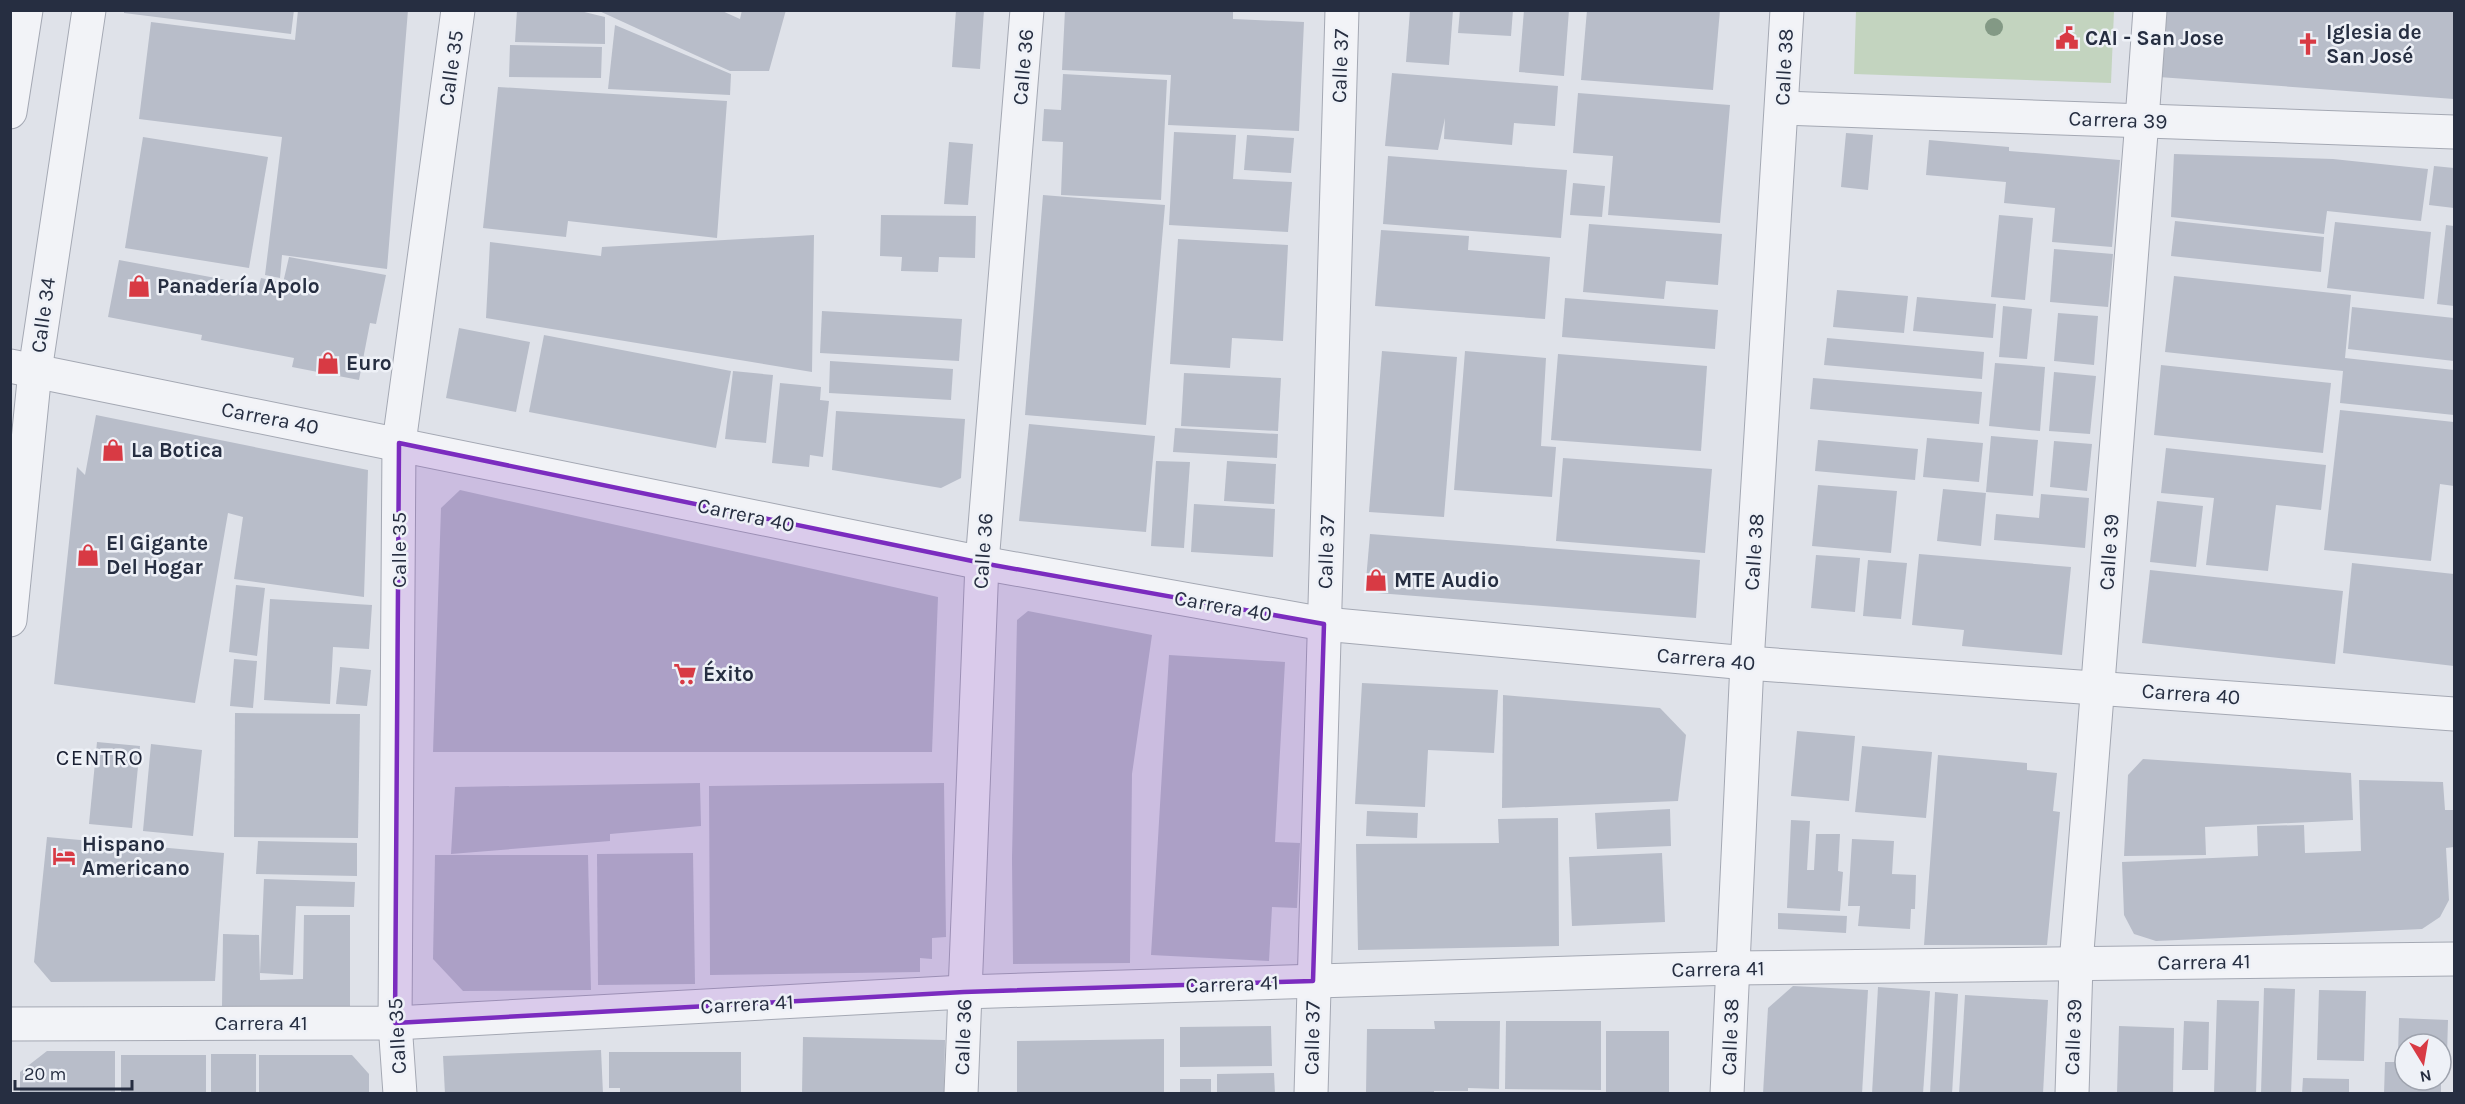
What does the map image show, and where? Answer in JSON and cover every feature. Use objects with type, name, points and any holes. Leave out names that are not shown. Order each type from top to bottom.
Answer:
[{"type":"street","points":[[10,112],[26,10]]},
{"type":"street","name":"Calle 34","points":[[10,620],[23,368],[89,10]]},
{"type":"street","name":"Calle 35","points":[[400,1094],[395,1023],[399,443],[458,10]]},
{"type":"street","name":"Calle 36","points":[[961,1094],[982,563],[1027,10]]},
{"type":"street","name":"Calle 37","points":[[1311,1094],[1342,10]]},
{"type":"street","name":"Calle 38","points":[[1728,1094],[1747,663],[1787,10]]},
{"type":"street","name":"Calle 39","points":[[2072,1094],[2076,964],[2150,10]]},
{"type":"street","name":"Carrera 39","points":[[1782,108],[2454,132]]},
{"type":"street","name":"Carrera 40","points":[[23,368],[982,563],[1324,624],[1747,663],[2454,714]]},
{"type":"street","name":"Carrera 41","points":[[10,1024],[395,1023],[964,992],[1733,968],[2454,959]]},
{"type":"highlighted area","points":[[399,443],[982,563],[1324,624],[1313,981],[964,992],[395,1023]]},
{"type":"green space","points":[[1856,11],[2114,11],[2111,83],[1854,74]]},
{"type":"building","points":[[124,10],[294,10],[291,34],[124,13]]},
{"type":"building","points":[[298,10],[408,10],[387,269],[282,255],[280,278],[265,275],[282,137],[139,119],[151,22],[295,40]]},
{"type":"building","points":[[517,10],[576,10],[605,17],[605,44],[515,42]]},
{"type":"building","points":[[597,10],[720,10],[740,19],[742,10],[786,10],[769,71],[730,71]]},
{"type":"building","points":[[956,10],[984,10],[980,69],[952,67]]},
{"type":"building","points":[[1065,10],[1233,10],[1233,19],[1304,22],[1299,131],[1168,125],[1171,75],[1062,70]]},
{"type":"building","points":[[1410,10],[1453,10],[1449,65],[1406,62]]},
{"type":"building","points":[[1460,10],[1513,10],[1511,36],[1458,33]]},
{"type":"building","points":[[1524,10],[1569,10],[1564,76],[1519,72]]},
{"type":"building","points":[[1587,10],[1720,10],[1713,90],[1581,80]]},
{"type":"building","name":"Iglesia de San José","points":[[2164,10],[2454,10],[2454,99],[2159,77]]},
{"type":"building","points":[[615,25],[731,74],[730,95],[608,89]]},
{"type":"building","points":[[510,45],[602,47],[601,78],[509,77]]},
{"type":"building","points":[[1392,73],[1558,86],[1555,126],[1514,123],[1512,145],[1444,139],[1445,118],[1438,150],[1385,146]]},
{"type":"building","points":[[1063,74],[1167,80],[1161,200],[1061,195],[1063,142],[1042,141],[1044,109],[1061,110]]},
{"type":"building","points":[[498,87],[727,101],[717,238],[568,221],[566,237],[483,228]]},
{"type":"building","points":[[1578,93],[1730,105],[1720,223],[1608,215],[1613,156],[1573,153]]},
{"type":"building","points":[[1174,132],[1236,135],[1233,179],[1292,182],[1288,232],[1169,225]]},
{"type":"building","points":[[1846,133],[1873,135],[1868,190],[1841,187]]},
{"type":"building","points":[[1247,135],[1294,138],[1291,173],[1244,170]]},
{"type":"building","points":[[143,137],[268,157],[249,268],[125,248]]},
{"type":"building","points":[[1929,140],[2009,147],[2009,151],[2120,160],[2112,247],[2052,242],[2055,208],[2004,203],[2006,182],[1926,175]]},
{"type":"building","points":[[949,142],[973,144],[968,205],[944,204]]},
{"type":"building","points":[[2174,154],[2333,159],[2428,169],[2421,221],[2327,211],[2324,234],[2171,217]]},
{"type":"building","points":[[1388,156],[1567,170],[1561,238],[1383,224]]},
{"type":"building","points":[[2434,166],[2454,168],[2454,208],[2429,205]]},
{"type":"building","points":[[1573,183],[1605,186],[1602,217],[1570,215]]},
{"type":"building","points":[[1043,195],[1165,205],[1146,425],[1025,415]]},
{"type":"building","points":[[881,215],[976,216],[975,258],[939,257],[938,272],[901,271],[902,257],[880,256]]},
{"type":"building","points":[[1999,215],[2033,218],[2025,300],[1991,297]]},
{"type":"building","points":[[2175,221],[2324,237],[2321,272],[2171,256]]},
{"type":"building","points":[[2335,222],[2431,232],[2424,299],[2327,288]]},
{"type":"building","points":[[1589,224],[1722,234],[1718,285],[1666,281],[1664,299],[1583,292]]},
{"type":"building","points":[[2446,225],[2454,226],[2454,306],[2437,304]]},
{"type":"building","points":[[1381,230],[1469,236],[1468,250],[1550,257],[1545,319],[1375,306]]},
{"type":"building","points":[[814,235],[812,372],[486,318],[490,242],[601,256],[602,247]]},
{"type":"building","points":[[1178,239],[1288,245],[1283,341],[1232,338],[1230,368],[1170,364]]},
{"type":"building","points":[[2054,249],[2113,254],[2108,307],[2050,302]]},
{"type":"building","points":[[289,257],[386,275],[376,324],[370,323],[359,380],[292,367],[294,358],[201,340],[202,335],[108,317],[119,260],[259,286],[261,278],[283,283]]},
{"type":"building","points":[[2174,276],[2351,295],[2345,358],[2454,370],[2454,415],[2340,403],[2343,371],[2165,352]]},
{"type":"building","points":[[1837,290],[1908,296],[1904,333],[1833,327]]},
{"type":"building","points":[[1917,297],[1996,304],[1993,338],[1913,331]]},
{"type":"building","points":[[1565,298],[1718,310],[1715,349],[1562,337]]},
{"type":"building","points":[[2003,306],[2032,309],[2027,359],[1999,357]]},
{"type":"building","points":[[2352,307],[2454,318],[2454,361],[2348,349]]},
{"type":"building","points":[[822,311],[962,319],[959,361],[820,353]]},
{"type":"building","points":[[2058,313],[2098,316],[2094,365],[2054,361]]},
{"type":"building","points":[[459,328],[530,342],[516,412],[446,398]]},
{"type":"building","points":[[544,335],[731,371],[716,448],[529,412]]},
{"type":"building","points":[[1827,338],[1984,352],[1982,379],[1824,365]]},
{"type":"building","points":[[1382,351],[1457,357],[1444,517],[1369,512]]},
{"type":"building","points":[[1465,351],[1546,358],[1541,446],[1556,447],[1552,497],[1454,490]]},
{"type":"building","points":[[1558,354],[1707,366],[1701,451],[1551,440]]},
{"type":"building","points":[[830,361],[953,369],[951,400],[829,393]]},
{"type":"building","points":[[1995,363],[2045,367],[2040,431],[1989,426]]},
{"type":"building","points":[[2161,365],[2331,383],[2323,453],[2154,435]]},
{"type":"building","points":[[733,371],[773,375],[766,443],[725,439]]},
{"type":"building","points":[[2054,372],[2096,376],[2090,434],[2049,431]]},
{"type":"building","points":[[1184,373],[1281,378],[1278,431],[1181,426]]},
{"type":"building","points":[[1813,378],[1982,392],[1979,424],[1810,409]]},
{"type":"building","points":[[780,383],[821,387],[820,400],[829,401],[823,457],[810,455],[809,467],[772,463]]},
{"type":"building","points":[[2340,410],[2454,422],[2454,486],[2440,484],[2431,561],[2324,550]]},
{"type":"building","points":[[836,411],[965,419],[961,478],[941,488],[832,470]]},
{"type":"building","points":[[96,415],[368,470],[364,597],[234,579],[243,517],[228,513],[195,703],[54,684],[77,467],[85,475]]},
{"type":"building","points":[[1029,424],[1155,436],[1146,532],[1019,521]]},
{"type":"building","points":[[1175,428],[1278,434],[1277,458],[1173,452]]},
{"type":"building","points":[[1991,436],[2038,440],[2033,496],[1986,492]]},
{"type":"building","points":[[1927,438],[1983,443],[1979,482],[1923,477]]},
{"type":"building","points":[[1818,440],[1918,449],[1915,480],[1815,471]]},
{"type":"building","points":[[2054,441],[2092,444],[2087,491],[2050,487]]},
{"type":"building","points":[[2166,448],[2326,465],[2321,510],[2276,505],[2268,571],[2206,565],[2214,498],[2161,493]]},
{"type":"building","points":[[1563,458],[1712,469],[1705,553],[1556,541]]},
{"type":"building","points":[[1156,461],[1190,462],[1184,548],[1151,546]]},
{"type":"building","points":[[1227,461],[1276,464],[1274,504],[1224,501]]},
{"type":"building","points":[[1818,485],[1897,491],[1891,553],[1812,546]]},
{"type":"building","points":[[1943,489],[1986,493],[1981,546],[1937,541]]},
{"type":"building","name":"Éxito","points":[[460,490],[938,597],[932,752],[433,752],[441,508]]},
{"type":"building","points":[[2041,494],[2089,498],[2085,548],[1994,540],[1996,514],[2039,518]]},
{"type":"building","points":[[2157,501],[2203,506],[2196,567],[2150,562]]},
{"type":"building","points":[[1194,504],[1275,509],[1273,557],[1191,552]]},
{"type":"building","points":[[1370,534],[1700,560],[1696,618],[1365,592]]},
{"type":"building","points":[[1919,554],[2071,567],[2062,655],[1962,646],[1964,630],[1912,625]]},
{"type":"building","points":[[1816,555],[1860,558],[1855,612],[1811,608]]},
{"type":"building","points":[[1868,560],[1907,563],[1901,619],[1863,616]]},
{"type":"building","points":[[2352,563],[2454,574],[2454,666],[2343,653]]},
{"type":"building","points":[[2150,570],[2343,591],[2335,664],[2142,643]]},
{"type":"building","points":[[236,585],[265,588],[257,656],[229,652]]},
{"type":"building","points":[[270,599],[372,605],[369,649],[333,647],[330,704],[264,700]]},
{"type":"building","points":[[1028,611],[1152,635],[1132,774],[1130,963],[1013,964],[1012,858],[1017,620]]},
{"type":"building","points":[[1169,655],[1285,662],[1275,842],[1300,843],[1297,908],[1272,907],[1269,961],[1151,955]]},
{"type":"building","points":[[234,659],[257,661],[253,708],[230,706]]},
{"type":"building","points":[[340,667],[371,670],[367,706],[336,704]]},
{"type":"building","points":[[1362,683],[1498,690],[1494,753],[1428,750],[1425,807],[1355,804]]},
{"type":"building","points":[[1503,695],[1660,708],[1686,735],[1678,801],[1502,808]]},
{"type":"building","points":[[235,713],[360,714],[358,838],[234,837]]},
{"type":"building","points":[[1797,731],[1855,736],[1849,801],[1791,796]]},
{"type":"building","points":[[97,742],[140,746],[132,828],[89,824]]},
{"type":"building","points":[[151,744],[202,750],[193,836],[143,831]]},
{"type":"building","points":[[1862,746],[1932,752],[1926,818],[1855,812]]},
{"type":"building","points":[[1938,755],[2027,763],[2027,770],[2057,773],[2053,811],[2060,812],[2047,945],[1924,945]]},
{"type":"building","points":[[2143,759],[2351,773],[2353,820],[2205,827],[2206,855],[2124,856],[2128,775]]},
{"type":"building","points":[[2359,780],[2443,782],[2445,810],[2454,810],[2454,847],[2446,848],[2449,900],[2440,917],[2422,929],[2156,941],[2134,934],[2124,915],[2122,862],[2258,856],[2257,826],[2304,825],[2305,853],[2361,851]]},
{"type":"building","points":[[700,783],[701,826],[610,834],[610,841],[451,854],[455,787]]},
{"type":"building","points":[[944,783],[946,937],[932,938],[932,959],[920,958],[920,972],[710,975],[709,786]]},
{"type":"building","points":[[1670,809],[1671,846],[1597,849],[1595,813]]},
{"type":"building","points":[[1367,811],[1418,813],[1417,838],[1366,836]]},
{"type":"building","points":[[1558,818],[1559,946],[1358,950],[1356,844],[1499,843],[1498,819]]},
{"type":"building","points":[[1791,820],[1810,821],[1807,870],[1814,870],[1816,834],[1840,834],[1838,871],[1843,872],[1840,911],[1787,908]]},
{"type":"building","points":[[47,837],[224,853],[215,981],[51,982],[34,962]]},
{"type":"building","points":[[1852,839],[1894,841],[1892,874],[1916,875],[1915,909],[1911,909],[1910,929],[1858,926],[1860,906],[1848,906]]},
{"type":"building","points":[[258,841],[357,843],[357,876],[256,874]]},
{"type":"building","points":[[693,853],[695,984],[598,985],[597,854]]},
{"type":"building","points":[[1662,853],[1665,922],[1572,926],[1569,857]]},
{"type":"building","points":[[435,855],[588,855],[591,990],[463,991],[433,959]]},
{"type":"building","points":[[264,879],[355,882],[354,907],[296,906],[293,975],[260,973]]},
{"type":"building","points":[[1778,913],[1847,916],[1846,933],[1778,929]]},
{"type":"building","points":[[304,915],[350,915],[350,1007],[222,1006],[223,934],[259,935],[260,980],[303,979]]},
{"type":"building","points":[[1793,986],[1868,990],[1862,1094],[1763,1094],[1768,1008]]},
{"type":"building","points":[[1878,987],[1930,991],[1923,1094],[1872,1094]]},
{"type":"building","points":[[2264,988],[2295,989],[2291,1094],[2261,1094]]},
{"type":"building","points":[[2319,990],[2366,991],[2364,1061],[2317,1060]]},
{"type":"building","points":[[1935,992],[1958,994],[1952,1094],[1930,1094]]},
{"type":"building","points":[[1965,995],[2048,1000],[2043,1094],[1959,1094]]},
{"type":"building","points":[[2217,1000],[2259,1001],[2256,1094],[2214,1094]]},
{"type":"building","points":[[2399,1018],[2448,1020],[2448,1032],[2399,1032]]},
{"type":"building","points":[[1434,1021],[1500,1021],[1499,1089],[1468,1088],[1468,1091],[1434,1091],[1434,1094],[1366,1094],[1367,1029],[1435,1029]]},
{"type":"building","points":[[1506,1021],[1601,1021],[1601,1090],[1505,1089]]},
{"type":"building","points":[[2184,1021],[2209,1022],[2208,1070],[2182,1070]]},
{"type":"building","points":[[1271,1026],[1272,1066],[1180,1067],[1180,1027]]},
{"type":"building","points":[[2119,1026],[2174,1028],[2173,1094],[2117,1094]]},
{"type":"building","points":[[1606,1031],[1669,1031],[1669,1094],[1606,1094]]},
{"type":"building","points":[[803,1037],[945,1040],[944,1094],[802,1094]]},
{"type":"building","points":[[1164,1039],[1164,1094],[1017,1094],[1017,1041]]},
{"type":"building","points":[[601,1050],[603,1094],[445,1094],[443,1056]]},
{"type":"building","points":[[47,1051],[115,1051],[115,1094],[20,1094],[20,1072]]},
{"type":"building","points":[[609,1052],[741,1052],[741,1094],[620,1094],[620,1088],[609,1088]]},
{"type":"building","points":[[211,1054],[256,1054],[256,1094],[211,1094]]},
{"type":"building","points":[[121,1055],[206,1055],[206,1094],[121,1094]]},
{"type":"building","points":[[259,1055],[352,1055],[369,1074],[369,1094],[259,1094]]},
{"type":"building","points":[[2385,1062],[2393,1062],[2393,1092],[2441,1092],[2441,1094],[2384,1094]]},
{"type":"building","points":[[1274,1073],[1275,1094],[1217,1094],[1217,1074]]},
{"type":"building","points":[[2303,1078],[2349,1079],[2349,1094],[2302,1094]]},
{"type":"building","points":[[1180,1079],[1211,1079],[1211,1094],[1180,1094]]},
{"type":"place","name":"CAI - San Jose","points":[[2067,38]]},
{"type":"place","name":"Iglesia de San José","points":[[2308,44]]},
{"type":"place","name":"Panadería Apolo","points":[[139,286]]},
{"type":"place","name":"Euro","points":[[328,363]]},
{"type":"place","name":"La Botica","points":[[113,450]]},
{"type":"place","name":"El Gigante Del Hogar","points":[[88,555]]},
{"type":"place","name":"MTE Audio","points":[[1376,580]]},
{"type":"place","name":"Éxito","points":[[685,674]]},
{"type":"place","name":"Hispano Americano","points":[[64,856]]},
{"type":"district","name":"CENTRO","points":[[100,758]]}]
